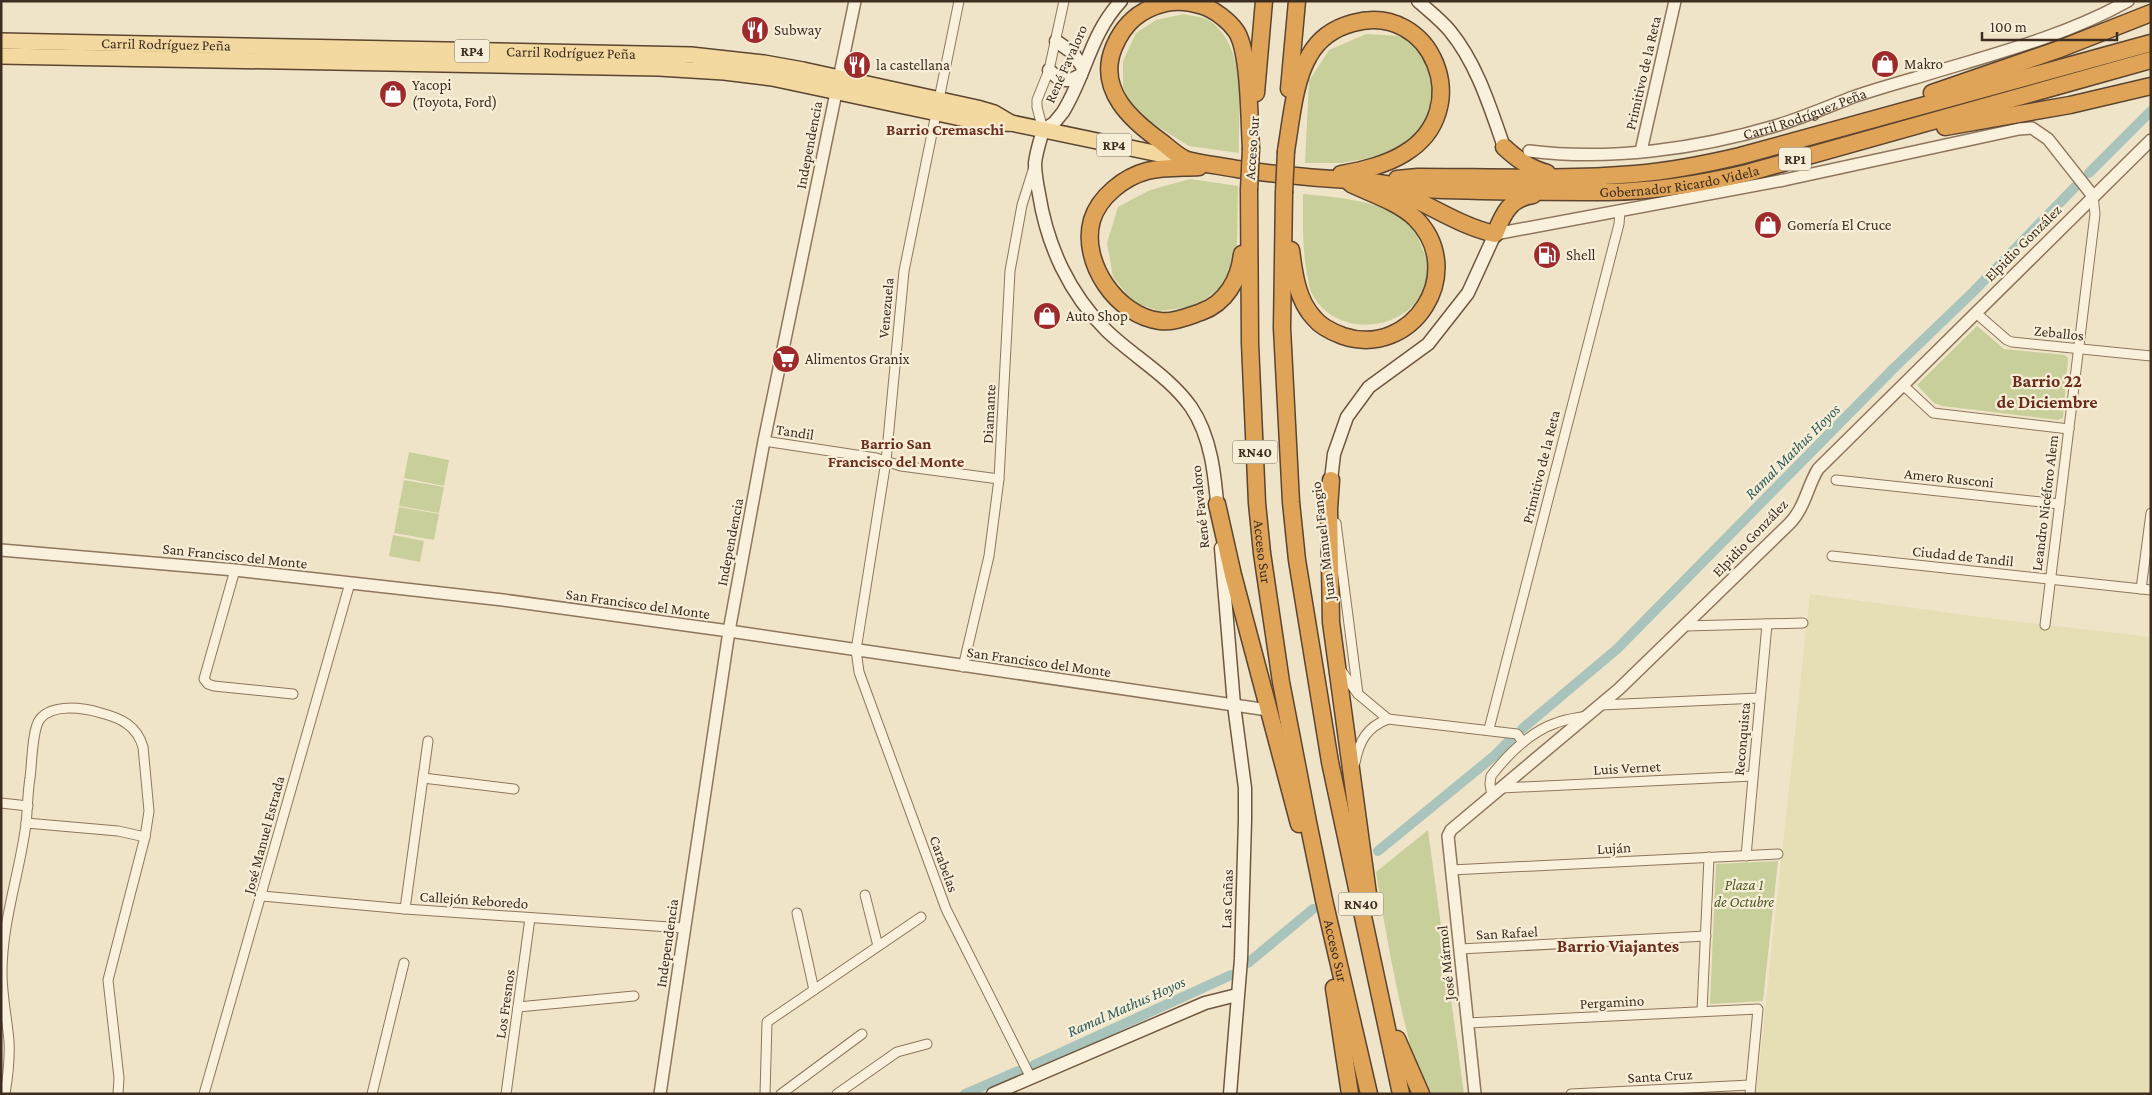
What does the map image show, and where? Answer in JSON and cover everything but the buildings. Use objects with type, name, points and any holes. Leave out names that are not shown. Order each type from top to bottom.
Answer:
[{"type":"highway","name":"Acceso Sur","points":[[1264,1],[1249,190],[1250,343],[1260,536],[1281,682],[1325,903],[1368,1094]]},
{"type":"highway","name":"RN40","points":[[1297,1],[1291,60],[1284,193],[1282,328],[1291,502],[1297,560],[1323,724],[1401,1094]]},
{"type":"highway","points":[[1185,159],[1139,126],[1124,111],[1109,76],[1112,52],[1122,30],[1140,13],[1152,6],[1170,2],[1189,2],[1208,8],[1221,16],[1237,32],[1243,48],[1246,67],[1251,148]]},
{"type":"highway","points":[[1861,121],[1958,83],[2057,50],[2151,13]]},
{"type":"highway","points":[[1286,151],[1300,74],[1320,40],[1338,27],[1358,21],[1372,21],[1390,23],[1401,27],[1422,43],[1438,67],[1442,84],[1442,98],[1437,116],[1428,132],[1406,153],[1371,168],[1312,178]]},
{"type":"highway","name":"Gobernador Ricardo Videla","points":[[1563,184],[1690,167],[1740,156],[1861,121],[2151,43]]},
{"type":"highway","name":"Gobernador Ricardo Videla","points":[[1268,173],[1374,182],[1418,177],[1563,184],[1635,191],[1692,184],[1747,173],[2151,60]]},
{"type":"highway","points":[[1866,140],[2070,105],[2151,86]]},
{"type":"highway","points":[[1504,147],[1518,160],[1563,184]]},
{"type":"highway","name":"Carril Rodríguez Peña","points":[[1185,159],[1268,173]]},
{"type":"highway","points":[[1223,166],[1163,168],[1145,171],[1128,179],[1110,192],[1098,206],[1092,220],[1090,241],[1094,262],[1102,280],[1122,303],[1141,316],[1162,322],[1185,318],[1208,309],[1224,298],[1237,278],[1242,260],[1249,190]]},
{"type":"highway","points":[[1284,193],[1295,276],[1300,296],[1314,319],[1331,332],[1353,339],[1381,338],[1402,329],[1419,315],[1432,296],[1437,276],[1435,256],[1426,232],[1404,209],[1342,180]]},
{"type":"highway","points":[[1374,182],[1432,207],[1464,225],[1495,234],[1503,212],[1512,202],[1563,184]]},
{"type":"highway","points":[[1331,480],[1329,554],[1331,622],[1335,662],[1366,872],[1374,964]]},
{"type":"highway","points":[[1217,504],[1233,575],[1292,800],[1325,903],[1334,989],[1350,1094]]},
{"type":"highway","points":[[1378,990],[1421,1094]]},
{"type":"main road","name":"René Favaloro","points":[[1121,1],[1100,28],[1064,112],[1054,123],[1043,130],[1035,163],[1038,188],[1046,227],[1058,262],[1079,298],[1106,330],[1176,389],[1191,408],[1202,429],[1210,451],[1217,504],[1234,705]]},
{"type":"main road","points":[[1418,1],[1449,29],[1468,58],[1486,94],[1504,147]]},
{"type":"main road","name":"Carril Rodríguez Peña","points":[[1,41],[690,55],[764,63],[837,85],[937,106],[989,124],[1011,123],[1185,159]]},
{"type":"main road","points":[[1049,70],[1060,80],[1070,80],[1082,72],[1074,53],[1056,41]]},
{"type":"main road","name":"Carril Rodríguez Peña","points":[[1,56],[659,68],[837,85]]},
{"type":"main road","name":"Juan Manuel Fangio","points":[[1331,480],[1334,454],[1347,417],[1369,387],[1428,344],[1468,293],[1495,234]]},
{"type":"main road","name":"Las Cañas","points":[[1230,1094],[1241,959],[1245,857],[1245,788],[1234,705]]},
{"type":"main road","points":[[993,1094],[1205,1003],[1237,995]]},
{"type":"street","name":"Independencia","points":[[660,1094],[729,631],[764,441],[855,1]]},
{"type":"street","name":"Venezuela","points":[[856,650],[886,461],[904,271],[959,1]]},
{"type":"street","points":[[1043,130],[1037,104],[1049,70],[1064,1]]},
{"type":"street","name":"Primitivo de la Reta","points":[[1640,151],[1676,1]]},
{"type":"street","name":"Carril Rodríguez Peña","points":[[1529,151],[1578,154],[1640,151],[1714,142],[1776,126],[1856,96],[2026,44],[2128,1]]},
{"type":"street","points":[[1495,234],[1784,180],[2032,128],[2041,132],[2082,180],[2093,196]]},
{"type":"street","name":"Elpidio González","points":[[1451,830],[1601,706],[1794,520],[1818,469],[2151,140]]},
{"type":"street","name":"Diamante","points":[[963,667],[989,556],[999,479],[1010,271],[1022,205],[1035,163]]},
{"type":"street","name":"Leandro Nicéforo Alem","points":[[2045,625],[2095,214],[2093,196]]},
{"type":"street","name":"Primitivo de la Reta","points":[[1489,730],[1619,224],[1620,211]]},
{"type":"street","name":"Zeballos","points":[[1976,313],[2007,340],[2151,356]]},
{"type":"street","points":[[1903,385],[1932,413],[2069,430]]},
{"type":"street","name":"Tandil","points":[[764,441],[886,461],[901,466],[999,479]]},
{"type":"street","name":"Juan Manuel Fangio","points":[[1331,480],[1358,694]]},
{"type":"street","name":"Amero Rusconi","points":[[1836,480],[2060,504]]},
{"type":"street","points":[[2141,589],[2151,513]]},
{"type":"street","name":"San Francisco del Monte","points":[[1,550],[235,570],[503,600],[1268,710]]},
{"type":"street","name":"Ciudad de Tandil","points":[[1832,556],[2151,590]]},
{"type":"street","points":[[235,570],[204,679],[208,684],[214,686],[293,694]]},
{"type":"street","name":"José Manuel Estrada","points":[[204,1094],[350,583]]},
{"type":"street","points":[[1685,626],[1803,623]]},
{"type":"street","name":"Reconquista","points":[[1746,856],[1766,624]]},
{"type":"street","name":"Carabelas","points":[[856,650],[859,672],[946,909],[1031,1078]]},
{"type":"street","points":[[1335,662],[1358,694],[1370,706],[1388,719],[1517,734],[1523,742]]},
{"type":"street","points":[[1601,706],[1759,698]]},
{"type":"street","points":[[5,1094],[9,1042],[2,974],[3,944],[26,823],[28,787],[36,730],[40,720],[50,711],[62,709],[98,712],[126,722],[140,738],[142,747],[148,811],[145,838],[108,980],[119,1078],[118,1094]]},
{"type":"street","points":[[1492,796],[1491,776],[1523,742],[1535,733],[1556,723],[1589,715]]},
{"type":"street","points":[[1353,783],[1357,753],[1363,738],[1372,728],[1388,719]]},
{"type":"street","points":[[405,909],[428,741]]},
{"type":"street","name":"Luis Vernet","points":[[1502,788],[1753,776]]},
{"type":"street","points":[[423,778],[514,789]]},
{"type":"street","points":[[1,803],[28,806]]},
{"type":"street","points":[[26,823],[118,831],[145,838]]},
{"type":"street","name":"José Mármol","points":[[1451,830],[1448,836],[1475,1094]]},
{"type":"street","name":"Luján","points":[[1452,870],[1778,854]]},
{"type":"street","points":[[1702,1011],[1709,858]]},
{"type":"street","name":"Callejón Reboredo","points":[[262,896],[405,909],[684,928]]},
{"type":"street","points":[[865,896],[878,946]]},
{"type":"street","points":[[797,913],[814,990]]},
{"type":"street","points":[[765,1094],[767,1022],[921,916]]},
{"type":"street","name":"Los Fresnos","points":[[506,1094],[530,918]]},
{"type":"street","name":"San Rafael","points":[[1460,949],[1706,936]]},
{"type":"street","points":[[372,1094],[404,963]]},
{"type":"street","points":[[518,1007],[634,996]]},
{"type":"street","name":"Pergamino","points":[[1468,1023],[1758,1009],[1750,1089]]},
{"type":"street","points":[[781,1094],[862,1034]]},
{"type":"street","points":[[837,1094],[897,1052],[927,1044]]},
{"type":"street","name":"Santa Cruz","points":[[1571,1094],[1750,1089]]},
{"type":"shaded area","points":[[1810,594],[2003,620],[2151,637],[2151,1094],[1756,1094]]},
{"type":"green space","points":[[1184,14],[1210,21],[1222,33],[1231,48],[1239,82],[1239,153],[1189,146],[1147,120],[1130,101],[1123,87],[1123,61],[1136,33],[1156,20]]},
{"type":"green space","points":[[1366,34],[1401,36],[1425,55],[1434,75],[1431,114],[1417,134],[1386,155],[1342,163],[1305,163],[1309,81],[1329,50]]},
{"type":"green space","points":[[1190,179],[1238,186],[1237,245],[1223,285],[1196,306],[1160,311],[1134,303],[1113,277],[1107,243],[1118,207],[1150,190]]},
{"type":"green space","points":[[1303,194],[1341,198],[1379,206],[1405,218],[1417,235],[1428,264],[1424,288],[1414,305],[1398,317],[1380,323],[1360,324],[1340,320],[1324,309],[1311,292],[1305,264]]},
{"type":"green space","points":[[1977,326],[2004,349],[2065,355],[2068,358],[2063,418],[2058,420],[1942,406],[1934,403],[1917,385]]},
{"type":"green space","points":[[409,452],[449,460],[444,486],[404,478]]},
{"type":"green space","points":[[404,480],[444,487],[439,513],[399,506]]},
{"type":"green space","points":[[399,507],[439,514],[434,540],[394,533]]},
{"type":"green space","points":[[393,535],[424,541],[420,562],[389,556]]},
{"type":"green space","points":[[1428,830],[1464,1094],[1428,1094],[1420,1077],[1411,1051],[1397,986],[1376,872]]},
{"type":"green space","name":"Plaza 1 de Octubre","points":[[1778,861],[1763,1001],[1710,1004],[1716,864]]},
{"type":"waterway","name":"Ramal Mathus Hoyos","points":[[2089,173],[2151,111]]},
{"type":"waterway","name":"Ramal Mathus Hoyos","points":[[1522,729],[1617,649],[2075,187]]},
{"type":"waterway","name":"Ramal Mathus Hoyos","points":[[1378,851],[1494,756],[1511,739]]},
{"type":"waterway","name":"Ramal Mathus Hoyos","points":[[1248,963],[1313,909]]},
{"type":"waterway","name":"Ramal Mathus Hoyos","points":[[1034,1065],[1231,975]]},
{"type":"waterway","name":"Ramal Mathus Hoyos","points":[[965,1094],[1018,1071]]},
{"type":"place","name":"Subway","points":[[755,30]]},
{"type":"place","name":"Makro","points":[[1885,64]]},
{"type":"place","name":"la castellana","points":[[857,65]]},
{"type":"place","name":"Yacopi (Toyota, Ford)","points":[[393,94]]},
{"type":"place","name":"Gomería El Cruce","points":[[1768,225]]},
{"type":"place","name":"Shell","points":[[1547,255]]},
{"type":"place","name":"Auto Shop","points":[[1047,316]]},
{"type":"place","name":"Alimentos Granix","points":[[786,359]]},
{"type":"district","name":"Barrio Cremaschi","points":[[945,129]]},
{"type":"district","name":"Barrio 22 de Diciembre","points":[[2047,391]]},
{"type":"district","name":"Barrio San Francisco del Monte","points":[[896,452]]},
{"type":"district","name":"Barrio Viajantes","points":[[1618,946]]}]
